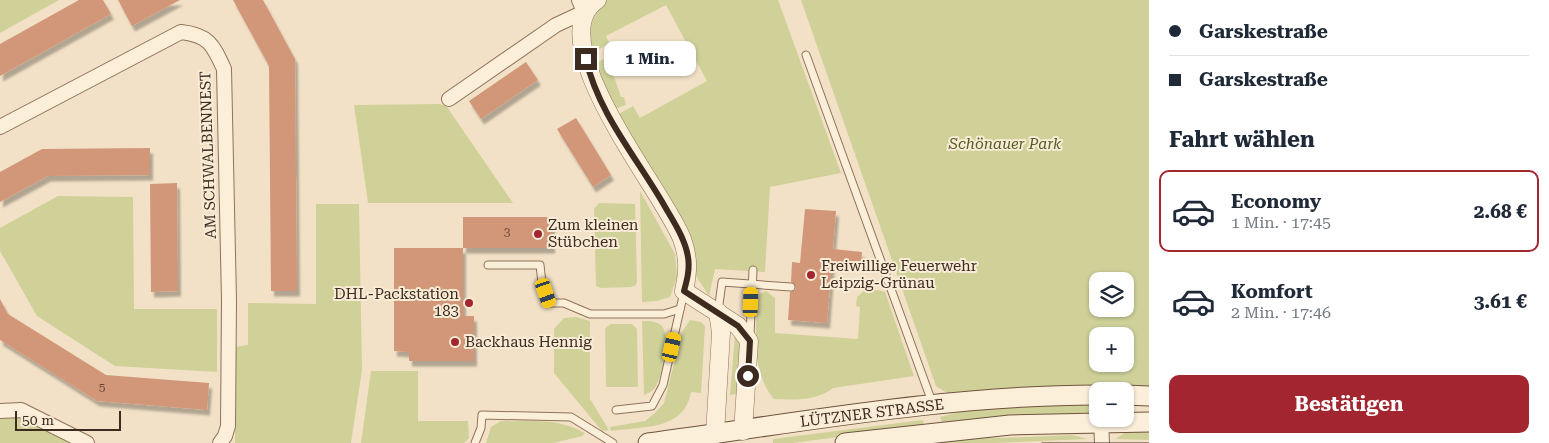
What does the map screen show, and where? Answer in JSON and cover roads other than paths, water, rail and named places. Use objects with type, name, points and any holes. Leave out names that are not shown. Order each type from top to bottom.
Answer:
[{"type":"main road","name":"LÜTZNER STRASSE","points":[[648,443],[742,437],[933,405],[1032,396],[1089,395]]},
{"type":"main road","points":[[1134,395],[1149,396]]},
{"type":"main road","points":[[1134,405],[1149,405]]},
{"type":"main road","name":"LÜTZNER STRASSE","points":[[845,443],[967,428],[1089,421]]},
{"type":"main road","name":"LÜTZNER STRASSE","points":[[1134,421],[1149,422]]},
{"type":"street","points":[[448,100],[582,6],[597,0]]},
{"type":"street","points":[[582,6],[582,41],[589,73],[604,107],[682,238],[688,257],[688,272],[684,291],[738,326],[750,341],[742,437]]},
{"type":"street","name":"AM SCHWALBENNEST","points":[[0,128],[181,32],[198,34],[213,45],[224,69],[229,301],[228,426],[225,436],[220,443]]},
{"type":"street","points":[[714,439],[721,333],[718,312]]},
{"type":"street","points":[[0,411],[21,410],[87,443]]},
{"type":"street","points":[[1101,427],[1102,443]]},
{"type":"lane","points":[[806,55],[933,405]]},
{"type":"lane","points":[[488,265],[540,265],[542,283],[550,303],[564,303],[583,312],[664,314],[680,309]]},
{"type":"lane","points":[[750,341],[753,270]]},
{"type":"lane","points":[[718,312],[722,282],[790,288]]},
{"type":"lane","points":[[616,410],[652,406],[663,385],[684,291]]},
{"type":"lane","points":[[475,443],[481,428],[482,416],[571,416],[613,443]]},
{"type":"tram line","points":[[1042,443],[1149,443]]},
{"type":"place","name":"Zum kleinen Stübchen","points":[[538,234]]},
{"type":"place","name":"Freiwillige Feuerwehr Leipzig-Grünau","points":[[811,275]]},
{"type":"place","name":"DHL-Packstation 183","points":[[469,303]]},
{"type":"place","name":"Backhaus Hennig","points":[[455,342]]},
{"type":"park label","name":"Schönauer Park","points":[[1005,144]]}]
